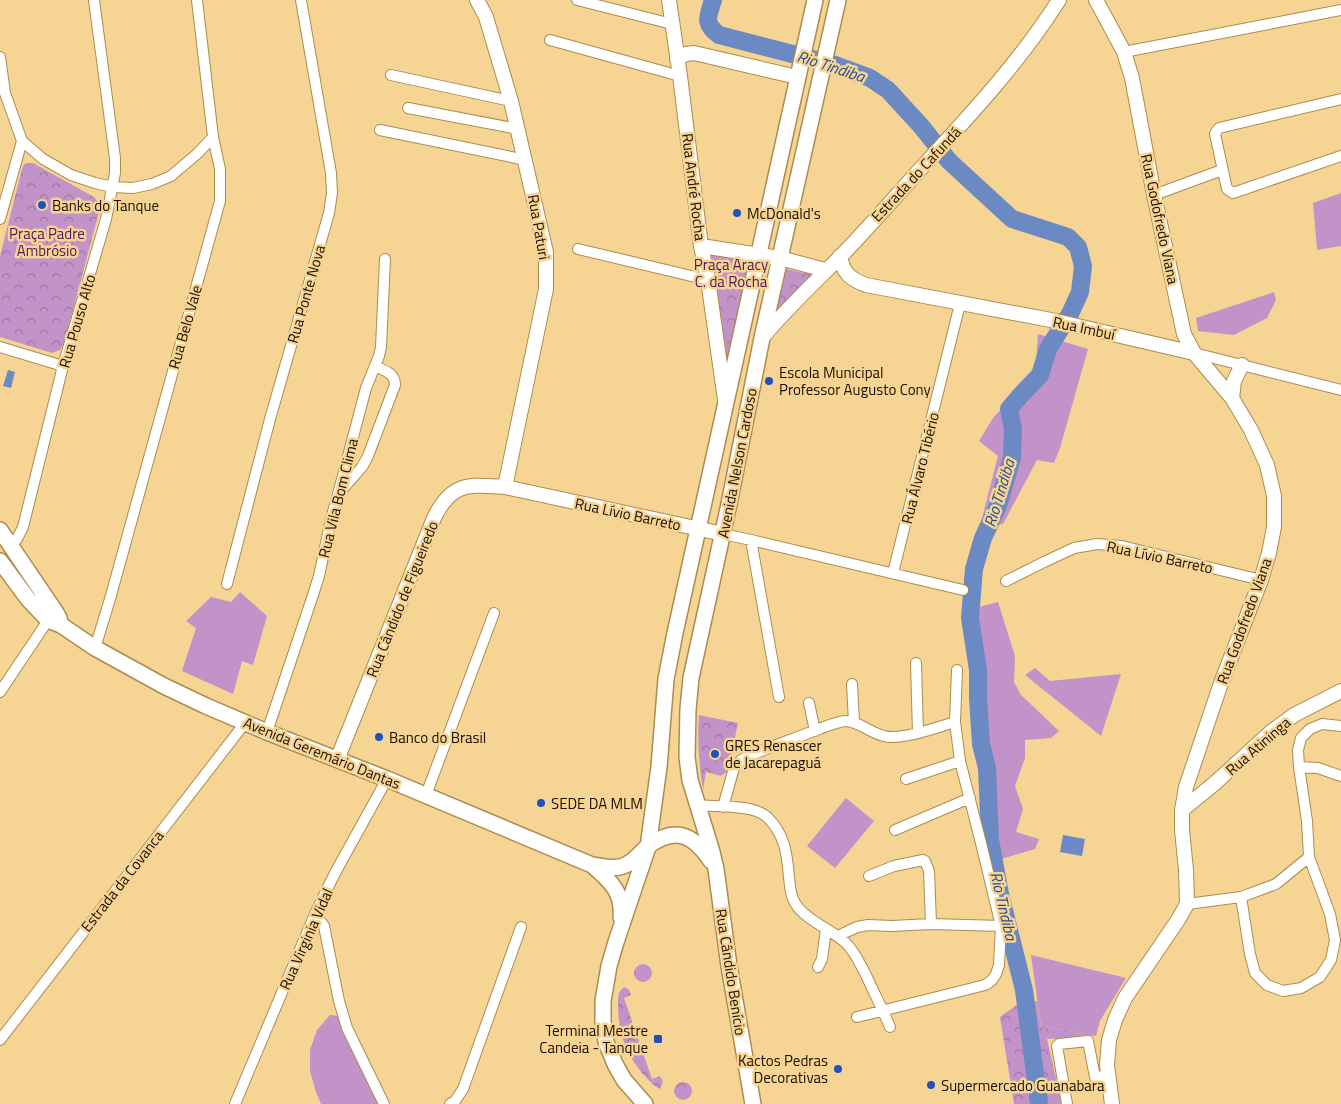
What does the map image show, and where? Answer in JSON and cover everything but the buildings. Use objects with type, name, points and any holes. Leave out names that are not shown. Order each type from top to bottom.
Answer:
[{"type":"main road","name":"Rua Paturi","points":[[477,0],[486,18],[511,100],[546,252],[546,289],[505,488]]},
{"type":"main road","name":"Rua André Rocha","points":[[668,0],[680,76],[701,246],[708,280],[726,404]]},
{"type":"main road","name":"Avenida Nelson Cardoso","points":[[648,847],[666,680],[684,589],[815,0]]},
{"type":"main road","name":"Avenida Nelson Cardoso","points":[[716,869],[690,780],[687,757],[691,678],[723,534],[762,338],[838,0]]},
{"type":"main road","name":"Estrada do Cafundá","points":[[762,338],[945,143],[1012,66],[1059,0]]},
{"type":"main road","name":"Rua Godofredo Viana","points":[[1096,0],[1124,52],[1132,78],[1154,195],[1184,334],[1194,352],[1232,398],[1252,430],[1267,465],[1274,496],[1274,527],[1261,580],[1221,683],[1186,787],[1182,810],[1182,830],[1187,904]]},
{"type":"main road","points":[[677,58],[694,53],[797,77]]},
{"type":"main road","points":[[701,246],[780,258],[825,270]]},
{"type":"main road","name":"Rua Imbuí","points":[[840,256],[845,272],[856,281],[866,285],[1056,321],[1194,352]]},
{"type":"main road","points":[[1232,398],[1234,381],[1242,365]]},
{"type":"main road","name":"Rua Cândido de Figueiredo","points":[[337,760],[440,506],[451,494],[461,488],[473,486],[505,488]]},
{"type":"main road","name":"Rua Lívio Barreto","points":[[505,488],[723,534]]},
{"type":"main road","name":"Avenida Geremário Dantas","points":[[0,530],[5,544],[55,619]]},
{"type":"main road","name":"Avenida Geremário Dantas","points":[[1,564],[28,599],[95,648],[164,686],[244,723],[387,779],[592,865],[612,868],[623,866],[630,863],[656,842],[669,836],[683,836],[691,838],[700,845],[716,869]]},
{"type":"main road","name":"Rua Atininga","points":[[1182,810],[1216,783],[1271,732],[1294,715],[1341,691]]},
{"type":"main road","points":[[645,1104],[624,1080],[615,1064],[606,1042],[603,1022],[609,966],[648,847]]},
{"type":"main road","name":"Avenida Geremário Dantas","points":[[592,865],[611,881],[618,893],[622,914],[620,928]]},
{"type":"main road","name":"Rua Cândido Benício","points":[[716,869],[729,966],[753,1104]]},
{"type":"main road","points":[[1112,1104],[1107,1065],[1109,1040],[1115,1020],[1130,990],[1187,904]]},
{"type":"street","name":"Rua Pouso Alto","points":[[5,544],[17,539],[23,526],[63,366],[106,219],[113,187],[115,158],[94,0]]},
{"type":"street","name":"Rua Belo Vale","points":[[95,648],[220,201],[220,169],[213,137],[197,0]]},
{"type":"street","name":"Rua Ponte Nova","points":[[227,584],[270,419],[329,213],[332,193],[331,173],[301,0]]},
{"type":"street","points":[[577,0],[672,24]]},
{"type":"street","points":[[1124,52],[1341,10]]},
{"type":"street","points":[[550,40],[680,76]]},
{"type":"street","points":[[0,57],[2,94],[22,141],[43,159],[71,175],[113,187],[132,188],[152,184],[170,176],[198,153],[213,137]]},
{"type":"street","points":[[391,75],[511,100]]},
{"type":"street","points":[[1341,99],[1220,128],[1216,132],[1222,170],[1227,189],[1230,192],[1236,192],[1341,156]]},
{"type":"street","points":[[408,108],[518,129]]},
{"type":"street","points":[[380,130],[526,160]]},
{"type":"street","points":[[0,219],[22,141]]},
{"type":"street","points":[[1154,195],[1222,170]]},
{"type":"street","points":[[578,249],[708,280]]},
{"type":"street","name":"Rua Vila Bom Clima","points":[[267,732],[313,595],[366,388],[379,356],[385,259]]},
{"type":"street","name":"Rua Álvaro Tibério","points":[[894,573],[960,304]]},
{"type":"street","points":[[0,347],[63,366]]},
{"type":"street","name":"Rua Imbuí","points":[[1194,352],[1341,390]]},
{"type":"street","points":[[338,494],[362,467],[368,456],[395,385],[393,376],[376,366]]},
{"type":"street","name":"Rua Lívio Barreto","points":[[723,534],[963,590]]},
{"type":"street","points":[[751,540],[779,697]]},
{"type":"street","name":"Rua Lívio Barreto","points":[[1006,581],[1074,548],[1097,544],[1122,546],[1261,580]]},
{"type":"street","points":[[426,795],[494,613]]},
{"type":"street","points":[[0,692],[55,619]]},
{"type":"street","points":[[916,663],[918,733]]},
{"type":"street","points":[[857,1017],[987,984],[996,974],[999,965],[1001,926],[960,761],[955,722],[957,670]]},
{"type":"street","points":[[852,684],[854,722]]},
{"type":"street","points":[[809,703],[816,731]]},
{"type":"street","points":[[722,807],[734,768],[742,760],[842,721],[854,722],[886,737],[918,733],[955,722]]},
{"type":"street","name":"Estrada da Covanca","points":[[2,1034],[244,723]]},
{"type":"street","points":[[1241,897],[1250,954],[1256,973],[1267,985],[1283,991],[1301,988],[1320,977],[1331,960],[1336,940],[1330,914],[1309,858],[1307,822],[1298,750],[1300,738],[1310,729],[1322,724],[1341,726]]},
{"type":"street","points":[[906,779],[960,761]]},
{"type":"street","points":[[1299,767],[1318,768],[1341,776]]},
{"type":"street","name":"Rua Virginia Vidal","points":[[235,1104],[335,873],[387,779]]},
{"type":"street","points":[[895,830],[970,798]]},
{"type":"street","points":[[697,805],[742,808],[758,812],[766,816],[774,825],[787,850],[792,897],[796,905],[801,911],[838,936],[852,950],[883,1010],[890,1028]]},
{"type":"street","points":[[1187,904],[1241,897],[1276,884],[1309,858]]},
{"type":"street","points":[[869,876],[894,866],[926,861],[929,871],[931,924]]},
{"type":"street","points":[[316,914],[324,926],[339,1001],[347,1028],[384,1104]]},
{"type":"street","points":[[838,936],[857,927],[868,925],[1001,926]]},
{"type":"street","points":[[450,1104],[455,1101],[463,1089],[522,927]]},
{"type":"street","points":[[818,966],[822,959],[826,929]]},
{"type":"street","points":[[1068,1104],[1058,1045],[1088,1041],[1095,1077],[1108,1073]]},
{"type":"green space","name":"Praça Padre Ambrósio","points":[[33,163],[94,197],[99,203],[99,212],[64,344],[60,350],[52,353],[0,337],[0,256],[22,169],[24,164]]},
{"type":"green space","points":[[1341,193],[1341,246],[1317,250],[1313,203]]},
{"type":"green space","name":"Praça Aracy C. da Rocha","points":[[711,252],[752,259],[726,365]]},
{"type":"green space","points":[[782,268],[817,276],[768,327]]},
{"type":"green space","points":[[1274,292],[1276,300],[1267,318],[1234,335],[1198,331],[1196,318]]},
{"type":"green space","points":[[1038,334],[1088,349],[1060,448],[1054,463],[1037,460],[1003,524],[980,526],[998,456],[979,441],[993,418],[1022,386],[1036,366]]},
{"type":"green space","points":[[240,592],[267,616],[253,665],[242,661],[233,694],[182,671],[196,628],[186,621],[211,597],[231,602]]},
{"type":"green space","points":[[998,602],[1015,656],[1014,682],[1021,695],[1059,731],[1051,738],[1025,740],[1025,758],[1015,786],[1023,809],[1016,832],[1039,839],[1035,849],[1001,859],[981,710],[982,668],[974,622],[975,608]]},
{"type":"green space","points":[[1035,668],[1050,681],[1121,674],[1101,736],[1025,675]]},
{"type":"green space","name":"GRES Renascer de Jacarepaguá","points":[[699,715],[738,723],[728,771],[721,776],[706,772],[703,790],[698,734]]},
{"type":"green space","points":[[846,798],[874,821],[835,868],[807,846]]},
{"type":"green space","points":[[1031,955],[1126,978],[1100,1021],[1096,1036],[1085,1035],[1077,1031],[1041,1027]]},
{"type":"green space","points":[[643,964],[649,967],[652,973],[649,979],[643,982],[637,979],[634,973],[637,967]]},
{"type":"green space","points":[[625,987],[631,995],[624,998],[652,1079],[660,1076],[663,1082],[660,1089],[652,1084],[642,1073],[623,1040],[619,1023],[618,996]]},
{"type":"green space","points":[[1037,1001],[1041,1027],[1077,1031],[1085,1035],[1047,1039],[1062,1104],[1014,1104],[1000,1017],[1018,1004]]},
{"type":"green space","points":[[330,1015],[338,1016],[380,1104],[321,1104],[310,1071],[310,1050],[317,1030]]},
{"type":"green space","points":[[679,1082],[687,1082],[692,1087],[690,1098],[679,1100],[674,1095],[674,1087]]},
{"type":"water","points":[[8,370],[15,372],[11,388],[3,386]]},
{"type":"water","points":[[1063,835],[1085,839],[1082,856],[1060,852]]},
{"type":"waterway","name":"Rio Tindiba","points":[[713,0],[708,19],[711,27],[719,35],[835,65],[870,78],[888,90],[921,126],[949,161],[1012,219],[1068,237],[1078,247],[1083,266],[1080,292],[1070,314],[1048,349],[1040,375],[1009,409],[1013,429],[1012,458],[998,506],[983,538],[974,569],[970,618],[978,670],[981,744],[987,768],[990,840],[1000,894],[1024,990],[1039,1104]]},
{"type":"place","name":"Banks do Tanque","points":[[42,205]]},
{"type":"place","name":"McDonald's","points":[[737,213]]},
{"type":"place","name":"Escola Municipal Professor Augusto Cony","points":[[769,381]]},
{"type":"place","name":"Banco do Brasil","points":[[379,737]]},
{"type":"place","name":"GRES Renascer de Jacarepaguá","points":[[715,754]]},
{"type":"place","name":"SEDE DA MLM","points":[[541,803]]},
{"type":"place","name":"Terminal Mestre Candeia - Tanque","points":[[658,1039]]},
{"type":"place","name":"Kactos Pedras Decorativas","points":[[838,1069]]},
{"type":"place","name":"Supermercado Guanabara","points":[[931,1085]]}]
